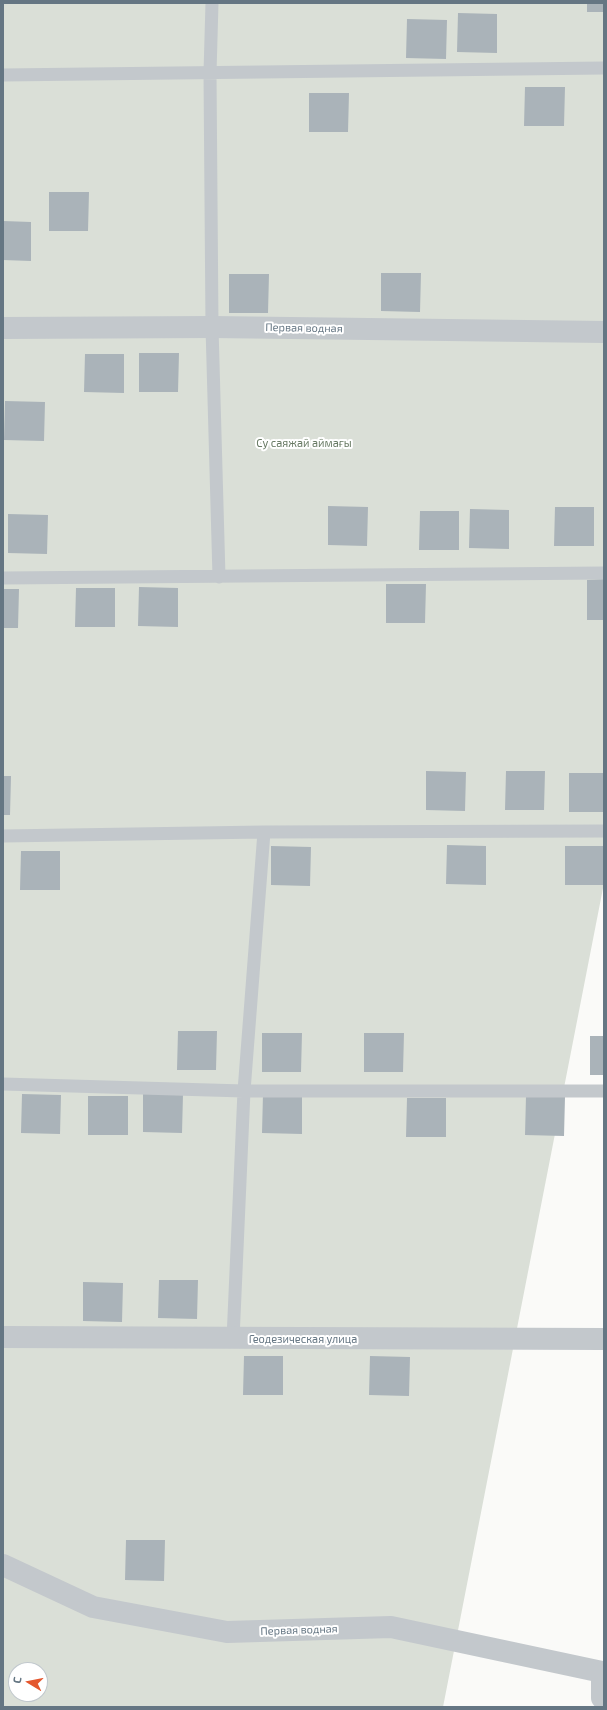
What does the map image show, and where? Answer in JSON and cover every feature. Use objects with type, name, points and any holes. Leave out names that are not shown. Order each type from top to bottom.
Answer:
[{"type":"street","name":"Первая водная","points":[[3,328],[212,327],[604,332]]},
{"type":"street","name":"Геодезическая улица","points":[[3,1337],[233,1339],[604,1339]]},
{"type":"street","name":"Первая водная","points":[[3,1565],[93,1607],[227,1632],[390,1627],[603,1669]]},
{"type":"street","points":[[603,1669],[602,1698],[604,1700]]},
{"type":"lane","points":[[212,3],[210,73],[212,327],[219,577]]},
{"type":"lane","points":[[3,75],[604,68]]},
{"type":"lane","points":[[3,578],[604,573]]},
{"type":"lane","points":[[3,836],[264,832],[604,830]]},
{"type":"lane","points":[[233,1339],[244,1091],[264,832]]},
{"type":"lane","points":[[3,1084],[244,1091],[604,1091]]},
{"type":"green space","name":"Су саяжай аймағы","points":[[3,3],[604,3],[604,883],[443,1707],[3,1707]]},
{"type":"building","points":[[587,3],[604,3],[604,12],[587,12]]},
{"type":"building","points":[[458,13],[497,14],[497,53],[457,52]]},
{"type":"building","points":[[407,19],[447,20],[446,59],[406,58]]},
{"type":"building","points":[[525,87],[565,87],[564,126],[524,126]]},
{"type":"building","points":[[309,93],[349,93],[348,132],[309,132]]},
{"type":"building","points":[[49,192],[89,192],[88,231],[49,231]]},
{"type":"building","points":[[3,221],[31,222],[31,261],[3,260]]},
{"type":"building","points":[[381,273],[421,273],[420,312],[381,311]]},
{"type":"building","points":[[229,274],[269,274],[268,313],[229,313]]},
{"type":"building","points":[[139,353],[179,353],[178,392],[139,392]]},
{"type":"building","points":[[85,354],[124,354],[124,393],[84,392]]},
{"type":"building","points":[[5,401],[45,402],[44,441],[4,440]]},
{"type":"building","points":[[328,506],[368,507],[367,546],[328,545]]},
{"type":"building","points":[[555,507],[594,507],[594,546],[554,546]]},
{"type":"building","points":[[470,509],[509,510],[509,549],[469,548]]},
{"type":"building","points":[[420,511],[459,511],[459,550],[419,550]]},
{"type":"building","points":[[8,514],[48,515],[47,554],[8,553]]},
{"type":"building","points":[[604,579],[604,620],[587,620],[587,580]]},
{"type":"building","points":[[386,584],[426,584],[425,623],[386,623]]},
{"type":"building","points":[[139,587],[178,588],[178,627],[138,626]]},
{"type":"building","points":[[76,588],[115,588],[115,627],[75,627]]},
{"type":"building","points":[[3,589],[19,589],[18,628],[3,628]]},
{"type":"building","points":[[426,771],[466,772],[465,811],[426,810]]},
{"type":"building","points":[[506,771],[545,771],[544,810],[505,810]]},
{"type":"building","points":[[569,773],[604,773],[604,812],[569,812]]},
{"type":"building","points":[[3,776],[11,776],[10,815],[3,815]]},
{"type":"building","points":[[447,845],[486,846],[486,885],[446,884]]},
{"type":"building","points":[[271,846],[311,847],[310,886],[271,885]]},
{"type":"building","points":[[565,846],[604,846],[604,885],[565,885]]},
{"type":"building","points":[[21,851],[60,851],[60,890],[20,890]]},
{"type":"building","points":[[178,1031],[217,1031],[216,1070],[177,1070]]},
{"type":"building","points":[[262,1033],[302,1033],[301,1072],[262,1072]]},
{"type":"building","points":[[364,1033],[404,1033],[403,1072],[364,1072]]},
{"type":"building","points":[[590,1036],[604,1036],[604,1075],[590,1075]]},
{"type":"building","points":[[22,1094],[61,1095],[60,1134],[21,1133]]},
{"type":"building","points":[[143,1094],[183,1094],[182,1133],[143,1132]]},
{"type":"building","points":[[263,1094],[302,1095],[302,1134],[262,1133]]},
{"type":"building","points":[[88,1096],[128,1096],[128,1135],[88,1135]]},
{"type":"building","points":[[526,1096],[565,1097],[564,1136],[525,1135]]},
{"type":"building","points":[[407,1098],[446,1098],[446,1137],[406,1137]]},
{"type":"building","points":[[159,1280],[198,1280],[197,1319],[158,1318]]},
{"type":"building","points":[[83,1282],[123,1283],[122,1322],[83,1321]]},
{"type":"building","points":[[244,1356],[283,1356],[283,1395],[243,1395]]},
{"type":"building","points":[[370,1356],[410,1357],[409,1396],[369,1395]]},
{"type":"building","points":[[126,1540],[165,1540],[164,1581],[125,1580]]}]
